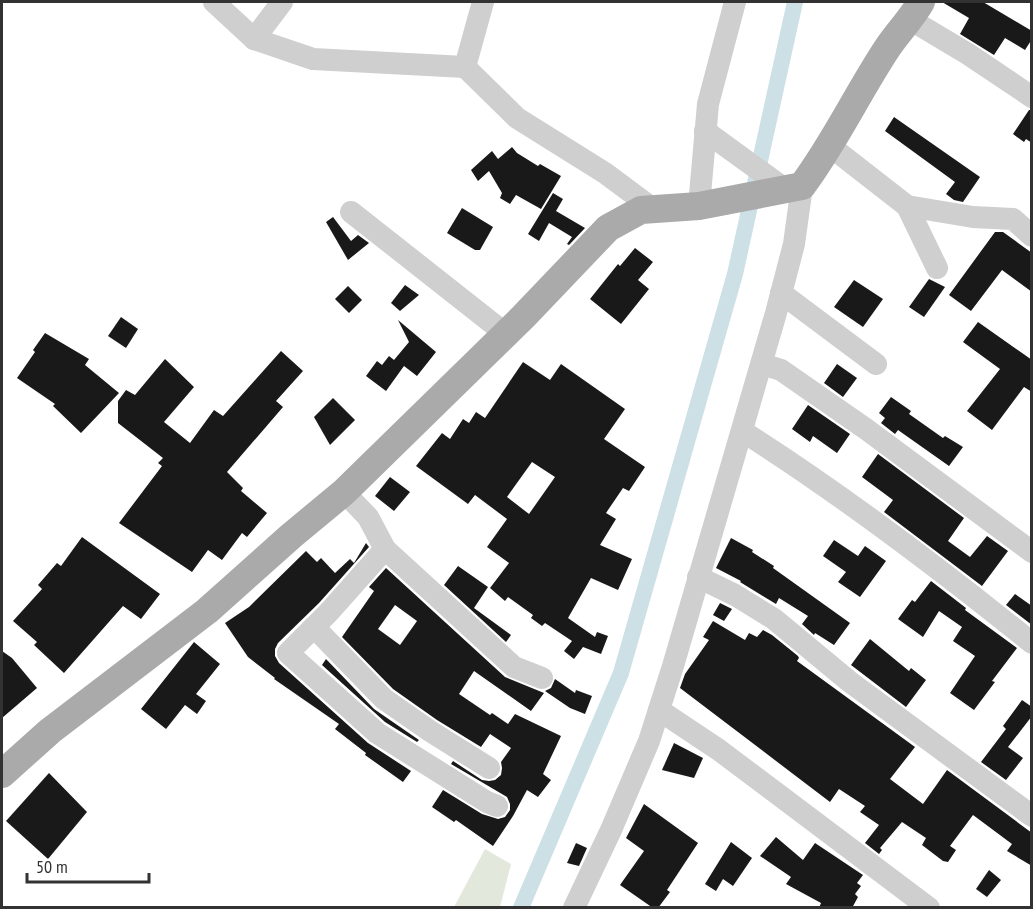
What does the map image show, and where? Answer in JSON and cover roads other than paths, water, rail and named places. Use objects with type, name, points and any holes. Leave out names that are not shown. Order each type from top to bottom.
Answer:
[{"type":"main road","points":[[2,774],[50,731],[207,612],[291,536],[344,492],[506,334],[608,228],[641,210],[699,206],[794,187],[830,146],[912,8]]},
{"type":"street","points":[[214,2],[254,39],[313,59],[465,66],[517,118],[605,173],[652,208]]},
{"type":"street","points":[[254,39],[282,2]]},
{"type":"street","points":[[465,66],[483,2]]},
{"type":"street","points":[[699,206],[708,104],[735,2]]},
{"type":"street","points":[[912,8],[968,54],[1032,97]]},
{"type":"street","points":[[576,907],[649,741],[762,364],[794,243],[794,187],[705,131]]},
{"type":"street","points":[[830,146],[907,206],[937,268]]},
{"type":"street","points":[[907,206],[973,217],[1013,219],[1032,236]]},
{"type":"street","points":[[351,212],[506,334]]},
{"type":"street","points":[[781,293],[876,363]]},
{"type":"street","points":[[762,364],[782,370],[876,436],[1032,552]]},
{"type":"street","points":[[742,431],[792,463],[859,511],[1032,643]]},
{"type":"street","points":[[344,492],[368,517],[385,549],[514,667],[542,678]]},
{"type":"street","points":[[385,549],[288,653],[377,733],[497,806]]},
{"type":"street","points":[[698,577],[735,595],[774,620],[850,682],[1032,816]]},
{"type":"street","points":[[314,627],[392,706],[489,768]]},
{"type":"street","points":[[659,710],[719,750],[929,908]]},
{"type":"waterway","points":[[521,908],[621,673],[735,274],[795,2]]}]
